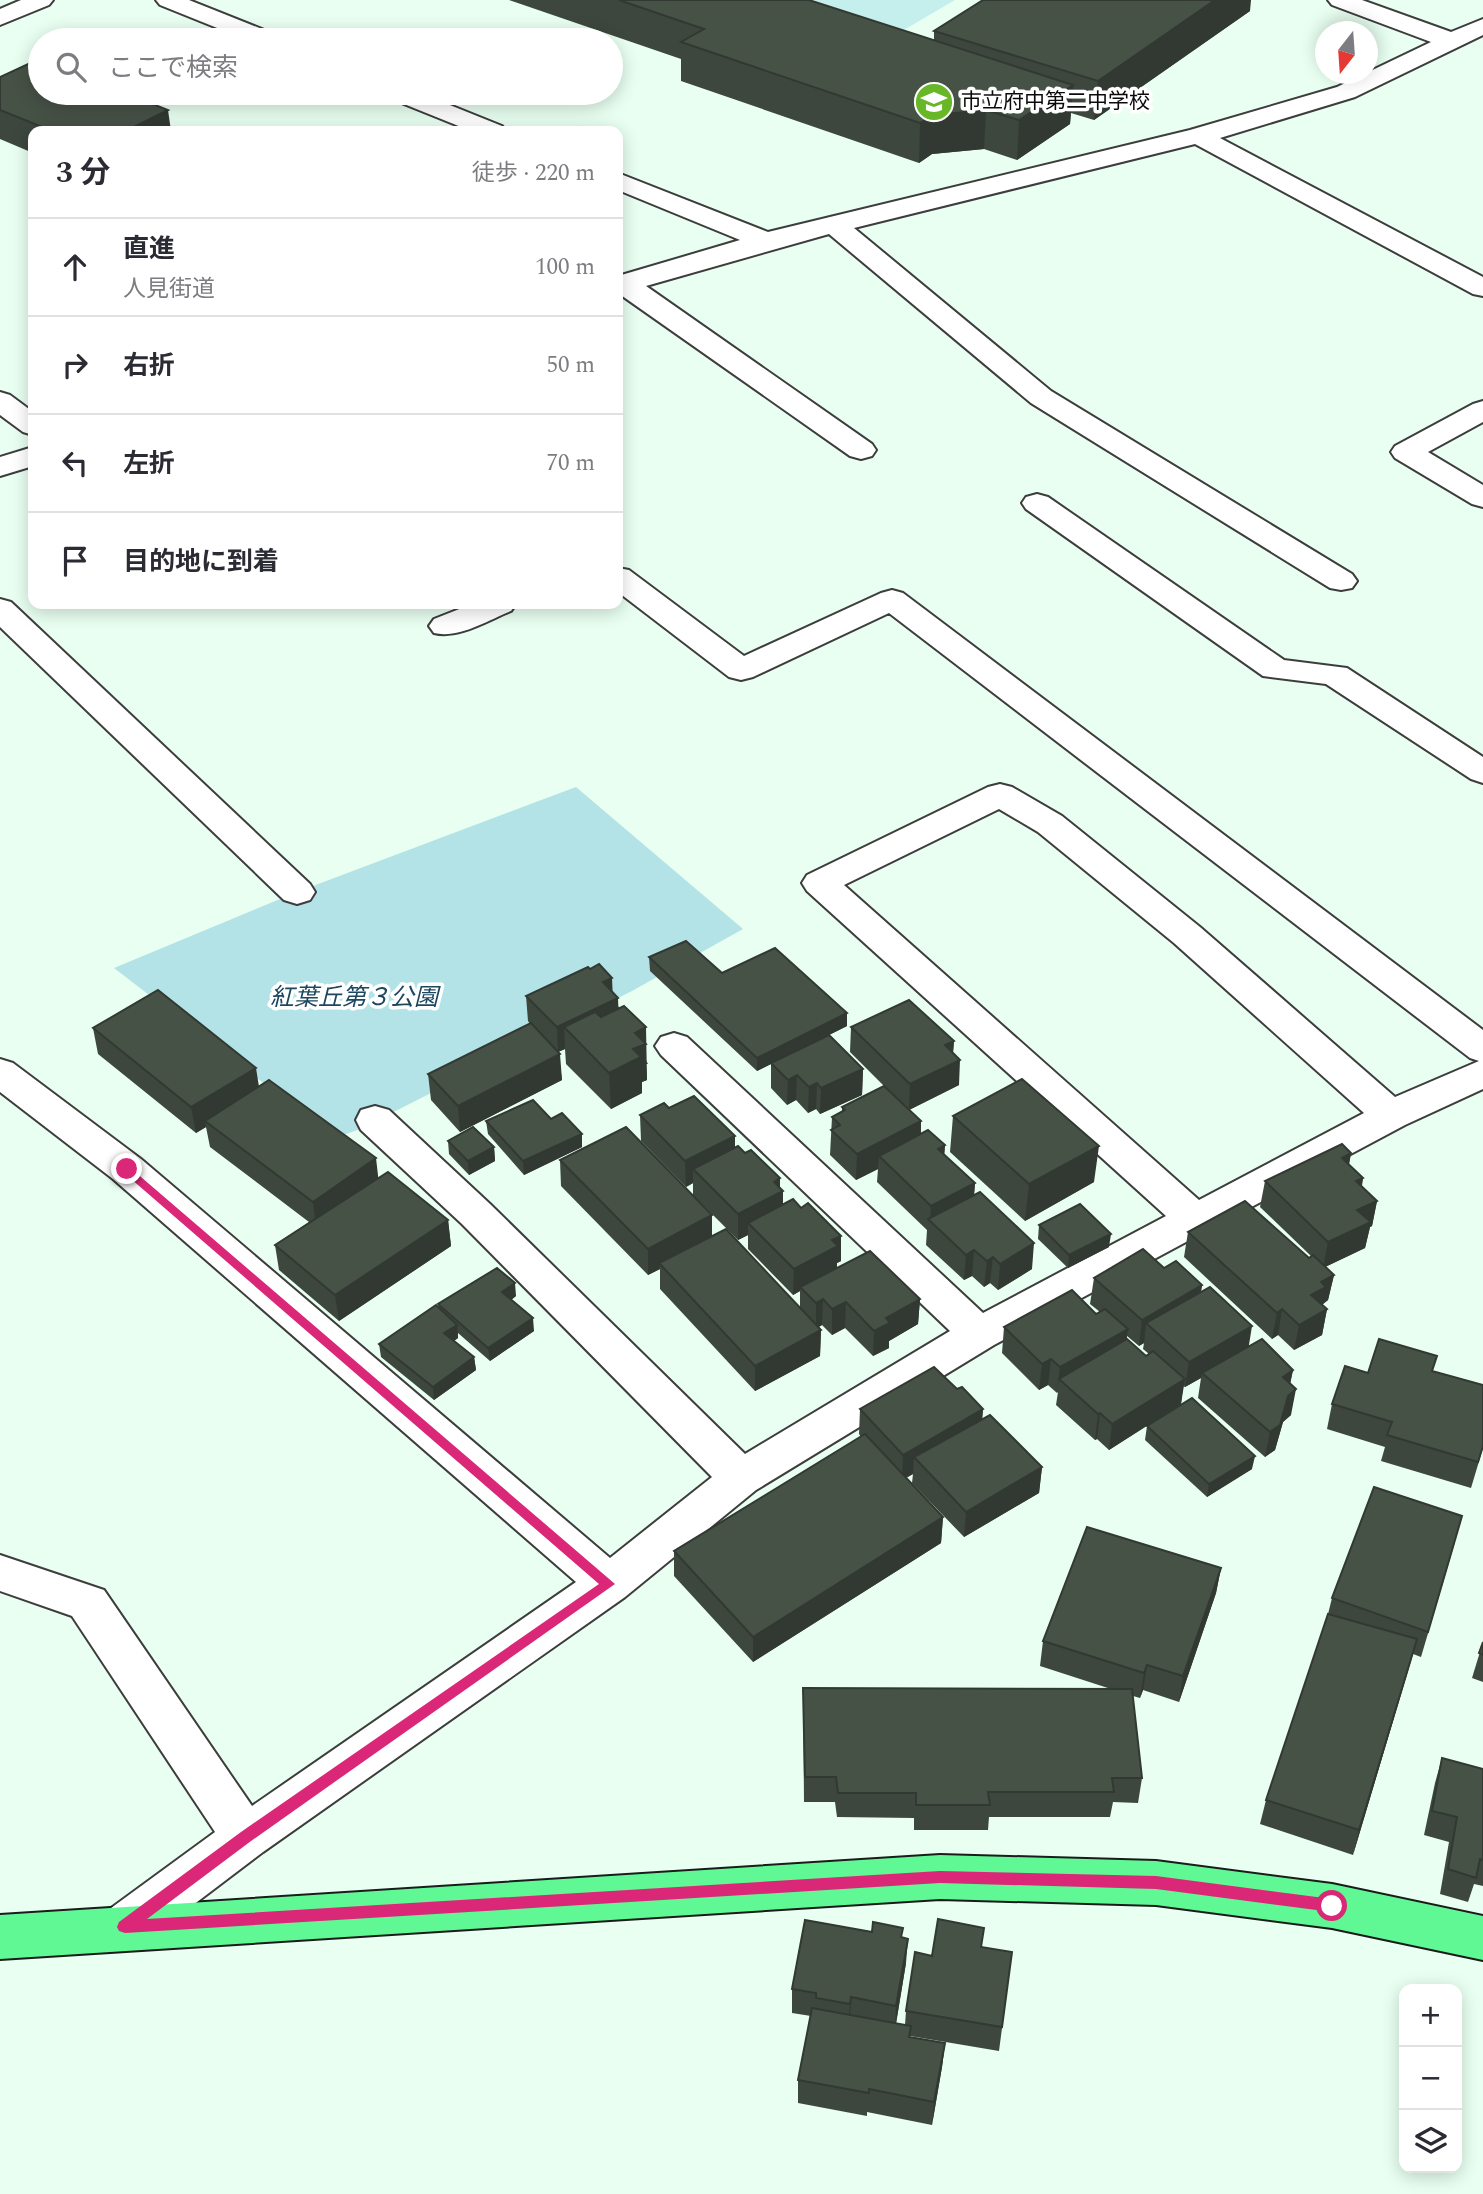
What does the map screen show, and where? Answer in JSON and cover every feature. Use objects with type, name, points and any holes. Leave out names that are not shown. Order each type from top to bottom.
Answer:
[{"type":"main road","points":[[0,1937],[940,1877],[1156,1882],[1332,1906],[1483,1938]]},
{"type":"street","points":[[0,18],[41,0]]},
{"type":"street","points":[[168,0],[238,28]]},
{"type":"street","points":[[1340,0],[1452,41]]},
{"type":"street","points":[[623,283],[766,241],[1198,136],[1346,92],[1483,26]]},
{"type":"street","points":[[428,105],[480,126]]},
{"type":"street","points":[[1198,136],[1483,288]]},
{"type":"street","points":[[623,183],[766,241]]},
{"type":"street","points":[[835,225],[1041,397],[1341,581]]},
{"type":"street","points":[[623,285],[861,450]]},
{"type":"street","points":[[0,401],[28,422]]},
{"type":"street","points":[[1483,410],[1406,452],[1483,498]]},
{"type":"street","points":[[0,467],[28,458]]},
{"type":"street","points":[[1037,503],[1275,669],[1335,675],[1483,772]]},
{"type":"street","points":[[623,581],[741,670],[892,600],[1483,1049]]},
{"type":"street","points":[[0,609],[297,892]]},
{"type":"street","points":[[445,626],[488,609]]},
{"type":"street","points":[[1197,1221],[820,883],[1000,794],[1050,824],[1186,935],[1391,1115]]},
{"type":"street","points":[[674,1046],[979,1334]]},
{"type":"street","points":[[0,1072],[127,1169],[608,1584]]},
{"type":"street","points":[[125,1927],[246,1837],[608,1584],[741,1478],[979,1334],[1197,1221],[1391,1115],[1483,1073]]},
{"type":"street","points":[[375,1120],[477,1214],[741,1478]]},
{"type":"street","points":[[0,1573],[88,1603],[246,1837]]},
{"type":"green space","name":"紅葉丘第３公園","points":[[576,787],[743,929],[632,991],[360,1129],[335,1138],[114,968],[297,892]]},
{"type":"shaded area","points":[[768,0],[955,0],[885,41]]},
{"type":"building","points":[[619,0],[809,0],[1073,85],[1019,120],[986,110],[934,115],[920,123],[681,42],[704,29]]},
{"type":"building","points":[[983,0],[1215,0],[1098,81],[934,31]]},
{"type":"building","points":[[28,64],[28,105],[155,105],[168,110],[136,126],[40,126],[0,110],[0,77]]},
{"type":"building","points":[[686,941],[722,973],[775,948],[847,1013],[757,1058],[649,957]]},
{"type":"building","points":[[599,964],[612,978],[603,982],[618,998],[557,1027],[526,996],[588,967],[590,969]]},
{"type":"building","points":[[158,990],[256,1068],[191,1107],[93,1028]]},
{"type":"building","points":[[909,1000],[954,1041],[945,1045],[960,1060],[910,1084],[851,1027]]},
{"type":"building","points":[[624,1006],[646,1027],[635,1033],[646,1044],[633,1049],[641,1057],[609,1073],[564,1027],[595,1012],[601,1017]]},
{"type":"building","points":[[531,1023],[560,1054],[458,1106],[428,1074]]},
{"type":"building","points":[[829,1035],[863,1069],[821,1088],[817,1083],[809,1087],[797,1075],[788,1080],[771,1063]]},
{"type":"building","points":[[1022,1079],[1099,1146],[1029,1184],[953,1116]]},
{"type":"building","points":[[269,1080],[376,1158],[313,1202],[205,1121]]},
{"type":"building","points":[[884,1086],[921,1121],[857,1154],[831,1130],[840,1125],[832,1117],[845,1110],[842,1107]]},
{"type":"building","points":[[694,1096],[735,1136],[685,1161],[640,1115],[664,1103],[669,1108]]},
{"type":"building","points":[[533,1100],[551,1119],[562,1113],[582,1134],[523,1161],[486,1121]]},
{"type":"building","points":[[473,1127],[494,1147],[468,1161],[448,1141]]},
{"type":"building","points":[[626,1127],[712,1215],[648,1249],[560,1160]]},
{"type":"building","points":[[928,1130],[945,1145],[938,1149],[975,1183],[931,1206],[879,1156]]},
{"type":"building","points":[[1342,1144],[1351,1153],[1342,1158],[1363,1178],[1356,1181],[1377,1201],[1357,1210],[1371,1222],[1328,1242],[1265,1181]]},
{"type":"building","points":[[738,1146],[745,1153],[751,1150],[780,1178],[774,1182],[783,1191],[738,1214],[693,1169]]},
{"type":"building","points":[[388,1172],[448,1220],[335,1295],[275,1245]]},
{"type":"building","points":[[980,1192],[1034,1243],[1000,1264],[993,1257],[987,1261],[974,1250],[966,1255],[928,1219]]},
{"type":"building","points":[[793,1199],[801,1208],[808,1203],[841,1236],[832,1240],[838,1246],[794,1269],[748,1223]]},
{"type":"building","points":[[1245,1201],[1309,1258],[1313,1255],[1334,1275],[1321,1282],[1326,1287],[1311,1295],[1327,1309],[1299,1325],[1282,1309],[1277,1313],[1188,1232]]},
{"type":"building","points":[[1080,1204],[1111,1234],[1069,1255],[1039,1225]]},
{"type":"building","points":[[726,1229],[821,1330],[755,1366],[659,1263]]},
{"type":"building","points":[[1143,1249],[1164,1268],[1176,1261],[1202,1285],[1142,1320],[1094,1278]]},
{"type":"building","points":[[870,1251],[920,1299],[886,1318],[890,1323],[874,1331],[846,1302],[832,1309],[823,1299],[816,1303],[800,1287]]},
{"type":"building","points":[[497,1268],[515,1283],[502,1292],[533,1318],[488,1348],[438,1304]]},
{"type":"building","points":[[1210,1287],[1252,1326],[1189,1362],[1146,1323]]},
{"type":"building","points":[[1072,1290],[1096,1314],[1105,1309],[1128,1329],[1060,1367],[1051,1359],[1042,1364],[1004,1327]]},
{"type":"building","points":[[436,1305],[457,1325],[444,1333],[474,1357],[433,1387],[379,1344]]},
{"type":"building","points":[[1127,1339],[1146,1356],[1153,1351],[1185,1379],[1112,1424],[1059,1379]]},
{"type":"building","points":[[1262,1339],[1293,1370],[1283,1377],[1296,1389],[1288,1396],[1280,1425],[1270,1432],[1202,1373]]},
{"type":"building","points":[[1379,1339],[1437,1356],[1432,1371],[1483,1385],[1483,1446],[1478,1462],[1387,1435],[1392,1422],[1332,1404],[1345,1366],[1368,1373]]},
{"type":"building","points":[[934,1367],[957,1389],[962,1387],[983,1409],[903,1455],[860,1409]]},
{"type":"building","points":[[1192,1398],[1255,1456],[1209,1484],[1147,1426]]},
{"type":"building","points":[[990,1415],[1042,1467],[966,1512],[914,1457]]},
{"type":"building","points":[[865,1434],[943,1517],[753,1637],[674,1551]]},
{"type":"building","points":[[1374,1487],[1462,1516],[1428,1632],[1332,1598]]},
{"type":"building","points":[[1087,1527],[1221,1568],[1183,1676],[1147,1665],[1144,1673],[1043,1641]]},
{"type":"building","points":[[1328,1614],[1417,1639],[1359,1830],[1266,1800]]},
{"type":"building","points":[[803,1688],[1132,1689],[1142,1778],[1112,1778],[1114,1792],[988,1792],[990,1805],[916,1805],[916,1793],[838,1793],[836,1777],[805,1777]]},
{"type":"building","points":[[1442,1758],[1483,1769],[1483,1860],[1480,1859],[1476,1878],[1448,1869],[1457,1817],[1432,1811]]},
{"type":"building","points":[[938,1919],[984,1928],[981,1947],[1012,1952],[1002,2027],[906,2011],[915,1952],[932,1956]]},
{"type":"building","points":[[805,1920],[872,1932],[873,1922],[903,1928],[901,1937],[908,1939],[896,2006],[851,1997],[850,2004],[816,1998],[816,1993],[792,1989]]},
{"type":"building","points":[[812,2008],[911,2026],[909,2037],[945,2043],[934,2102],[869,2089],[869,2093],[798,2080]]},
{"type":"place","name":"市立府中第二中学校","points":[[934,102]]},
{"type":"route","points":[[127,1169],[608,1584],[246,1837],[125,1927],[940,1877],[1156,1882],[1332,1906]]}]
